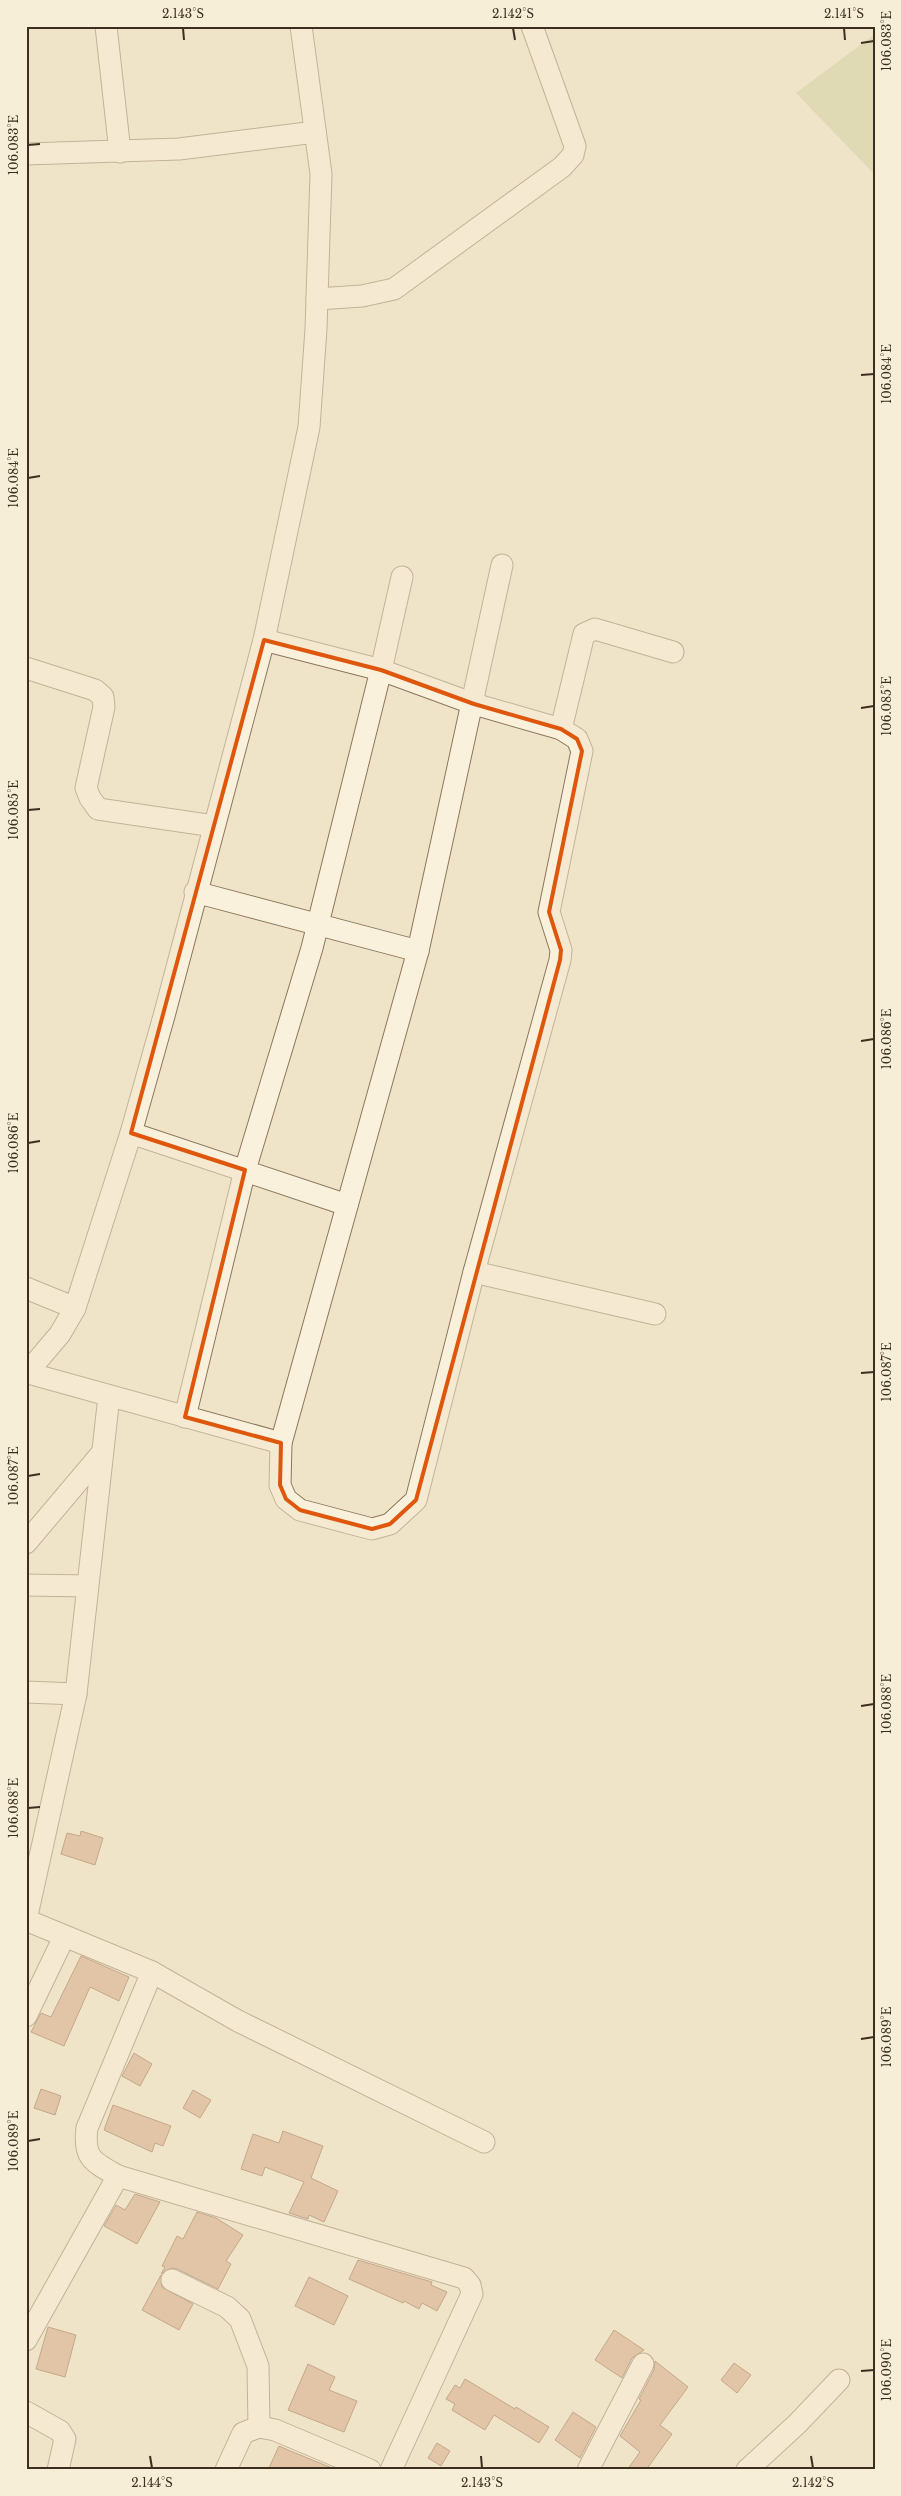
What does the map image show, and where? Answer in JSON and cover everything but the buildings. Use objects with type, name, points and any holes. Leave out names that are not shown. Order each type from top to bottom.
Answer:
[{"type":"street","points":[[106,26],[120,152]]},
{"type":"street","points":[[280,1442],[27,1374],[60,1334],[75,1308],[131,1133],[264,640],[309,427],[322,211],[321,174],[301,26]]},
{"type":"street","points":[[317,299],[362,296],[394,289],[554,172],[573,155],[575,146],[532,26]]},
{"type":"street","points":[[26,154],[179,149],[315,132]]},
{"type":"street","points":[[264,640],[381,670],[474,704],[561,729],[577,739],[582,750],[549,912],[561,950],[560,960],[474,1272],[416,1500],[390,1524],[372,1530],[300,1510],[286,1499],[280,1485],[280,1442],[418,951],[474,704],[502,565]]},
{"type":"street","points":[[185,1417],[246,1170],[317,925],[381,670],[402,577]]},
{"type":"street","points":[[561,729],[584,634],[595,629],[674,652]]},
{"type":"street","points":[[26,668],[95,690],[103,697],[104,708],[86,788],[98,809],[214,826]]},
{"type":"street","points":[[195,892],[418,951]]},
{"type":"street","points":[[131,1133],[347,1204]]},
{"type":"street","points":[[474,1272],[655,1314]]},
{"type":"street","points":[[26,1288],[75,1308]]},
{"type":"street","points":[[108,1396],[76,1694],[26,1920],[64,1938],[152,1972],[238,2021],[484,2142]]},
{"type":"street","points":[[26,1543],[102,1454]]},
{"type":"street","points":[[26,1585],[87,1586]]},
{"type":"street","points":[[26,1692],[76,1694]]},
{"type":"street","points":[[26,2016],[64,1938]]},
{"type":"street","points":[[152,1972],[87,2128],[85,2145],[89,2157],[118,2176],[464,2278],[470,2285],[472,2294],[391,2470]]},
{"type":"street","points":[[26,2340],[118,2176]]},
{"type":"street","points":[[172,2280],[227,2307],[240,2319],[258,2366],[259,2426]]},
{"type":"street","points":[[588,2470],[643,2364]]},
{"type":"street","points":[[747,2470],[797,2424],[839,2380]]},
{"type":"street","points":[[26,2412],[60,2431],[65,2439],[58,2470]]},
{"type":"street","points":[[226,2470],[243,2433],[259,2426],[275,2430],[370,2470]]},
{"type":"highlighted area","points":[[264,640],[381,670],[474,704],[561,729],[577,739],[582,751],[549,912],[561,950],[560,960],[416,1500],[390,1524],[372,1529],[300,1510],[286,1499],[280,1485],[281,1443],[185,1417],[245,1170],[131,1133]]},
{"type":"green space","points":[[875,34],[875,175],[796,93]]}]
